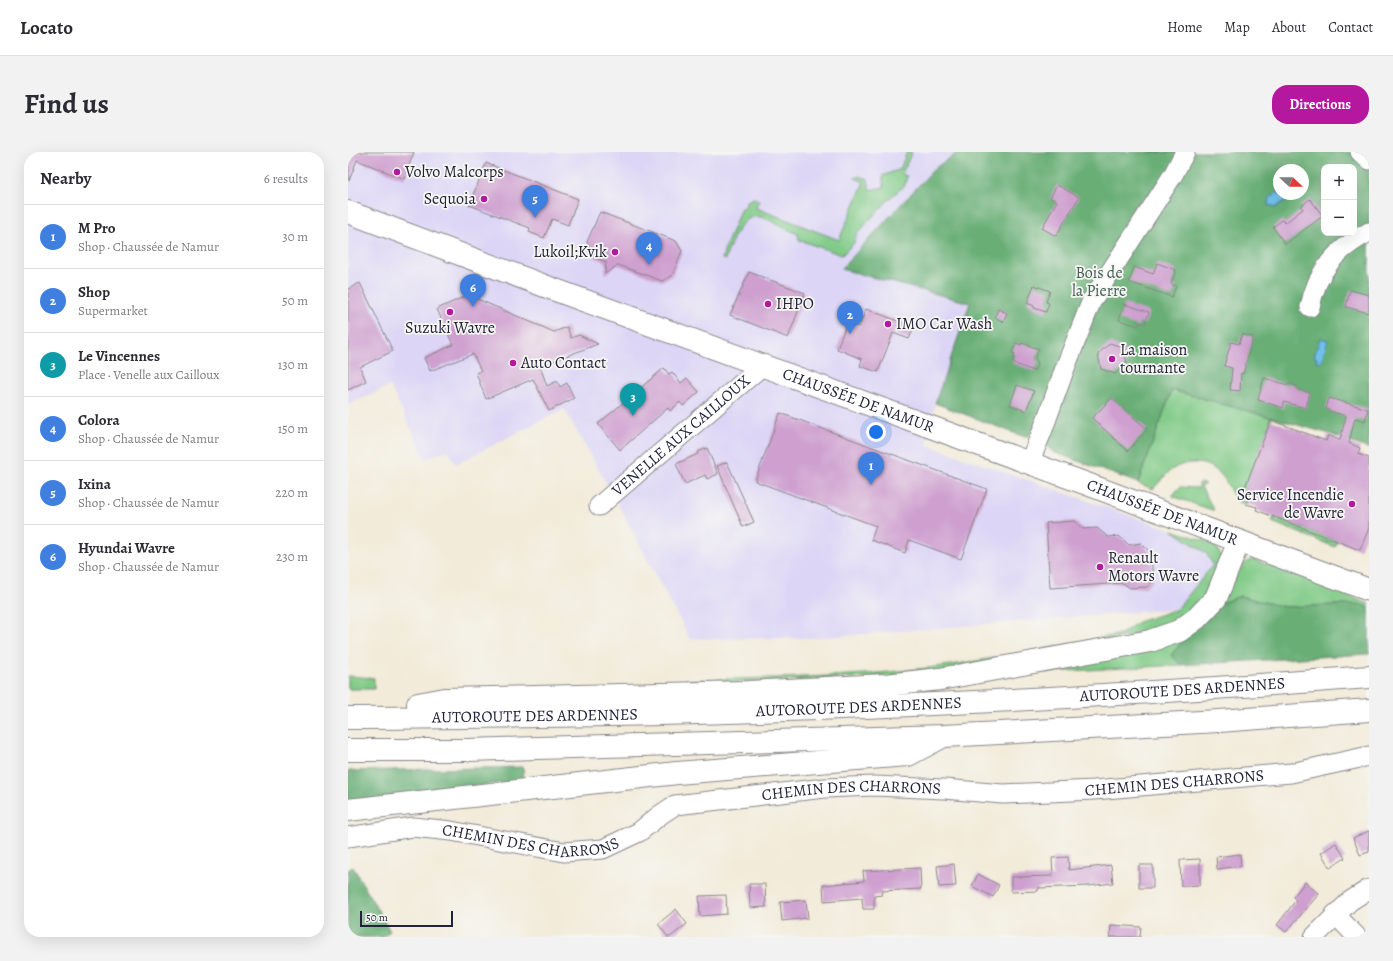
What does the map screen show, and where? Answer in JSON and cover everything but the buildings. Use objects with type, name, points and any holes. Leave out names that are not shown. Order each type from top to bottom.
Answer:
[{"type":"main road","name":"CHAUSSÉE DE NAMUR","points":[[348,212],[542,286],[1030,463],[1369,590]]},
{"type":"main road","points":[[418,704],[445,699],[748,692],[886,685],[940,679],[1150,640],[1179,631],[1196,618],[1216,598],[1239,541]]},
{"type":"main road","name":"AUTOROUTE DES ARDENNES","points":[[348,718],[498,717],[759,711],[1212,689],[1369,677]]},
{"type":"main road","points":[[348,704],[713,699],[759,711]]},
{"type":"main road","name":"AUTOROUTE DES ARDENNES","points":[[348,750],[468,750],[944,736],[1219,721],[1369,710]]},
{"type":"main road","points":[[348,810],[677,773],[908,755],[944,736]]},
{"type":"street","points":[[1030,463],[1092,300],[1173,175],[1185,152]]},
{"type":"street","points":[[1360,152],[1369,160]]},
{"type":"street","points":[[1310,307],[1314,289],[1329,263],[1345,247],[1369,232]]},
{"type":"street","name":"VENELLE AUX CAILLOUX","points":[[599,506],[762,366]]},
{"type":"street","name":"CHEMIN DES CHARRONS","points":[[348,837],[413,827],[451,831],[564,852],[603,849],[639,832],[675,804],[825,788],[874,786],[944,789],[1003,794],[1094,790],[1291,773],[1369,756]]},
{"type":"street","points":[[1314,937],[1335,914],[1350,901],[1369,888]]},
{"type":"street","points":[[1335,914],[1357,937]]},
{"type":"shaded area","points":[[348,152],[959,152],[935,168],[841,269],[970,303],[935,403],[927,445],[1172,530],[1206,553],[1213,565],[1177,609],[814,638],[690,639],[614,497],[564,409],[456,464],[448,450],[426,459],[390,386],[348,405]]},
{"type":"green space","points":[[907,152],[912,152],[902,174],[907,176],[905,185],[890,198],[857,234],[854,243],[842,255],[799,240],[798,234],[761,217],[754,217],[742,224],[733,238],[725,260],[722,259],[741,208],[745,207],[747,201],[754,198],[759,200],[756,208],[839,240],[864,182],[855,178],[859,176],[868,179],[870,190],[884,187],[882,176],[900,169]]},
{"type":"green space","name":"Bois de la Pierre","points":[[959,152],[1369,152],[1369,449],[1330,434],[1172,390],[1138,483],[1053,452],[1047,444],[1047,433],[1033,428],[1029,436],[1022,436],[935,403],[970,303],[841,269],[935,168]]},
{"type":"green space","points":[[1172,390],[1272,417],[1245,490],[1250,493],[1246,504],[1235,498],[1223,477],[1218,472],[1212,467],[1198,463],[1184,464],[1170,471],[1153,489],[1138,483]]},
{"type":"green space","points":[[1199,483],[1206,484],[1201,487],[1214,510],[1172,496],[1180,487],[1199,488]]},
{"type":"green space","points":[[1274,517],[1277,518],[1276,520],[1278,521],[1280,519],[1337,541],[1335,547],[1272,522]]},
{"type":"green space","points":[[1172,530],[1206,541],[1216,547],[1221,556],[1218,585],[1176,627],[928,675],[681,685],[684,680],[837,676],[928,668],[1001,657],[1121,634],[1138,622],[1177,609],[1213,565],[1206,553]]},
{"type":"green space","points":[[1252,559],[1324,585],[1369,604],[1369,608],[1359,604],[1285,607],[1240,596],[1219,604],[1243,565]]},
{"type":"green space","points":[[1240,596],[1285,607],[1359,604],[1369,608],[1369,654],[1181,665],[1171,655],[1196,626],[1219,604]]},
{"type":"green space","points":[[1196,626],[1171,655],[1181,665],[1031,673]]},
{"type":"green space","points":[[348,676],[374,678],[374,689],[348,689]]},
{"type":"green space","points":[[523,767],[524,780],[348,802],[348,771]]},
{"type":"green space","points":[[353,867],[390,931],[383,937],[348,937],[348,870]]},
{"type":"water","points":[[1273,195],[1273,200],[1286,200],[1275,208],[1274,206],[1268,205],[1269,198]]},
{"type":"water","points":[[1320,338],[1328,340],[1321,362],[1316,361],[1317,358],[1314,357]]},
{"type":"place","name":"Volvo Malcorps","points":[[397,172]]},
{"type":"place","name":"Sequoia","points":[[484,199]]},
{"type":"place","name":"Ixina","points":[[535,218]]},
{"type":"place","name":"Lukoil;Kvik","points":[[615,252]]},
{"type":"place","name":"Colora","points":[[649,265]]},
{"type":"place","name":"IHPO","points":[[768,304]]},
{"type":"place","name":"Hyundai Wavre","points":[[473,307]]},
{"type":"place","name":"Suzuki Wavre","points":[[450,312]]},
{"type":"place","name":"IMO Car Wash","points":[[888,324]]},
{"type":"place","name":"Shop","points":[[850,334]]},
{"type":"place","name":"La maison tournante","points":[[1112,359]]},
{"type":"place","name":"Auto Contact","points":[[513,363]]},
{"type":"place","name":"Le Vincennes","points":[[633,416]]},
{"type":"place","name":"M Pro","points":[[871,485]]},
{"type":"place","name":"Service Incendie de Wavre","points":[[1352,504]]},
{"type":"place","name":"Renault Motors Wavre","points":[[1100,567]]}]
